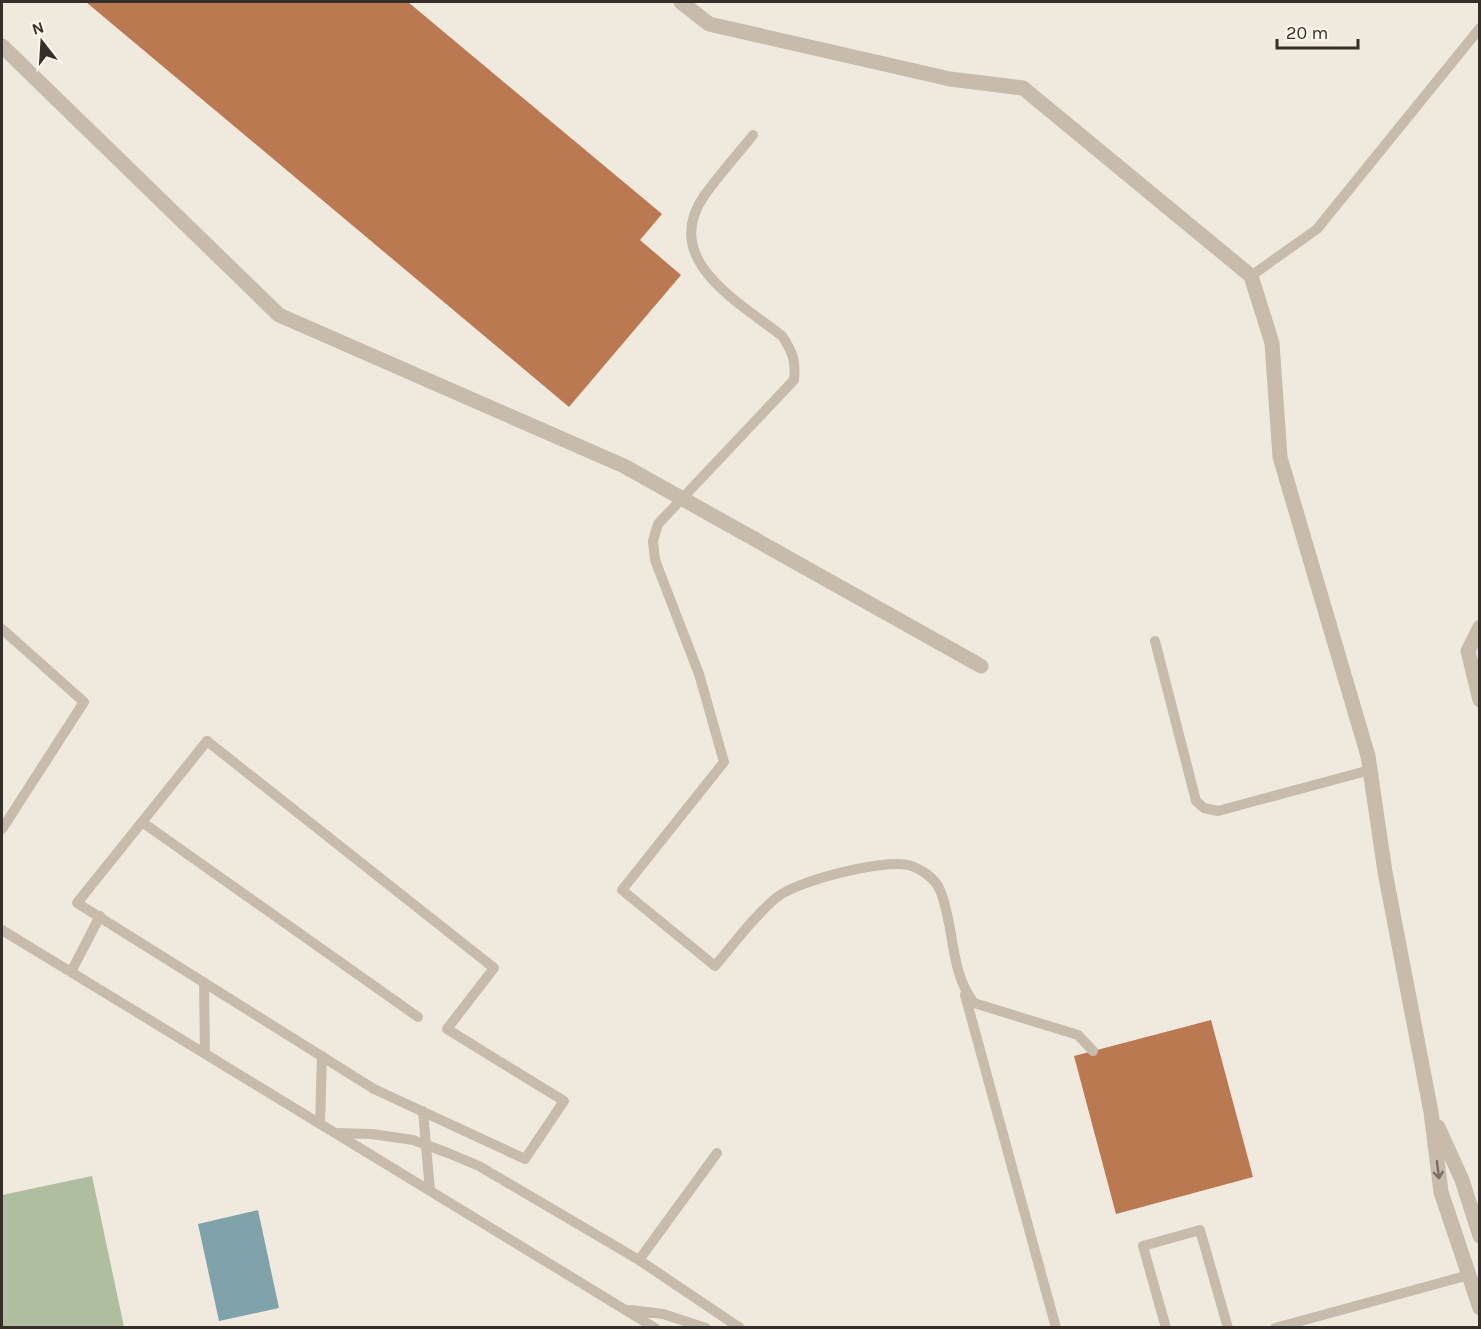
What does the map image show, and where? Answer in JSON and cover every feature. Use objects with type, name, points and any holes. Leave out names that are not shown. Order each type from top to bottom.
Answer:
[{"type":"street","points":[[681,2],[709,24],[950,79],[1023,88],[1251,276],[1272,343],[1280,457],[1370,770],[1385,872],[1431,1112],[1441,1192],[1479,1308]]},
{"type":"street","points":[[2,46],[279,315],[624,465],[981,666]]},
{"type":"street","points":[[1479,627],[1468,651],[1479,700]]},
{"type":"street","points":[[1431,1112],[1462,1180],[1479,1236]]},
{"type":"lane","points":[[1251,276],[1317,229],[1479,28]]},
{"type":"lane","points":[[753,135],[703,197],[692,220],[695,257],[706,275],[787,343],[795,364],[794,380],[658,524],[653,541],[656,560],[699,674],[724,762],[622,890],[715,966],[777,897],[800,885],[865,867],[908,865],[926,873],[939,888],[963,989],[1056,1328]]},
{"type":"lane","points":[[2,628],[84,702],[2,829]]},
{"type":"lane","points":[[1155,640],[1196,801],[1203,808],[1218,811],[1370,770]]},
{"type":"lane","points":[[207,741],[494,968],[447,1029],[564,1101],[525,1159],[374,1089],[77,903],[142,822],[207,741]]},
{"type":"lane","points":[[142,822],[418,1017]]},
{"type":"lane","points":[[71,972],[100,916]]},
{"type":"lane","points":[[2,930],[655,1328]]},
{"type":"lane","points":[[204,982],[205,1054]]},
{"type":"lane","points":[[963,989],[974,1003],[1078,1035],[1093,1052]]},
{"type":"lane","points":[[320,1124],[322,1056]]},
{"type":"lane","points":[[423,1111],[430,1191]]},
{"type":"lane","points":[[336,1133],[372,1134],[413,1140],[479,1166],[639,1260],[740,1328]]},
{"type":"lane","points":[[639,1260],[717,1153]]},
{"type":"lane","points":[[1166,1328],[1143,1246],[1200,1230],[1228,1328]]},
{"type":"lane","points":[[1275,1328],[1469,1275]]},
{"type":"lane","points":[[626,1310],[663,1314],[706,1328]]},
{"type":"green space","points":[[92,1176],[124,1327],[2,1327],[2,1195]]},
{"type":"water","points":[[258,1210],[279,1308],[219,1321],[198,1224]]},
{"type":"building","points":[[86,2],[408,2],[662,214],[640,240],[681,275],[569,407]]},
{"type":"building","points":[[1211,1020],[1253,1177],[1116,1214],[1074,1056]]}]
